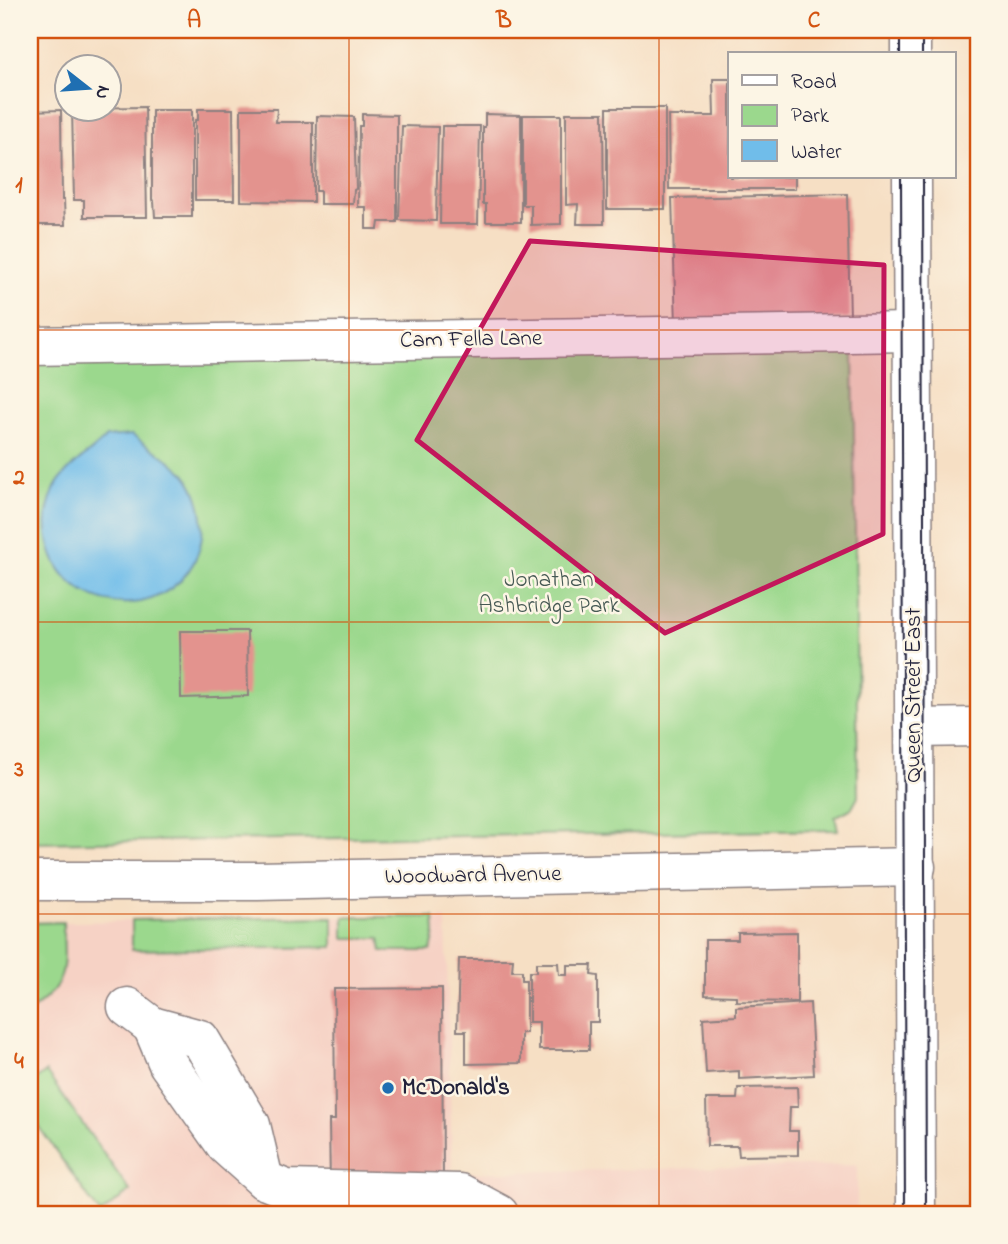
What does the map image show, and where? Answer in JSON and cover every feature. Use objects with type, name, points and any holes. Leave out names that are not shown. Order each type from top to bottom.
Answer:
[{"type":"main road","points":[[911,30],[911,52]]},
{"type":"main road","name":"Queen Street East","points":[[912,178],[916,1214]]},
{"type":"main road","name":"Cam Fella Lane","points":[[30,346],[912,332]]},
{"type":"main road","points":[[914,728],[978,727]]},
{"type":"main road","name":"Woodward Avenue","points":[[30,881],[258,881],[916,867]]},
{"type":"main road","points":[[140,1017],[200,1039],[251,1125],[264,1181],[286,1189],[460,1193],[499,1214]]},
{"type":"highlighted area","points":[[530,241],[884,265],[883,534],[665,633],[417,440]]},
{"type":"shaded area","points":[[333,917],[446,918],[452,1173],[857,1165],[857,1214],[99,1214],[30,1114],[30,923]]},
{"type":"green space","name":"Jonathan Ashbridge Park","points":[[853,347],[858,797],[852,808],[835,817],[838,830],[30,843],[30,360]]},
{"type":"green space","points":[[333,917],[333,947],[132,950],[132,920]]},
{"type":"green space","points":[[344,917],[434,917],[435,933],[431,951],[382,951],[380,938],[344,938]]},
{"type":"green space","points":[[63,922],[62,973],[52,992],[30,1011],[30,923]]},
{"type":"green space","points":[[46,1072],[130,1191],[100,1214],[30,1114],[30,1084]]},
{"type":"water","points":[[132,435],[172,462],[187,477],[199,502],[202,531],[198,554],[187,573],[171,588],[152,599],[130,603],[107,601],[84,592],[70,581],[53,557],[46,523],[54,490],[64,475],[106,437]]},
{"type":"building","points":[[713,79],[728,79],[728,178],[795,178],[795,189],[669,189],[668,116],[714,116]]},
{"type":"building","points":[[122,107],[145,107],[147,217],[84,217],[84,200],[74,200],[72,122],[122,122]]},
{"type":"building","points":[[607,108],[665,108],[665,209],[607,209]]},
{"type":"building","points":[[198,109],[233,109],[234,200],[195,200],[195,120],[198,120]]},
{"type":"building","points":[[241,109],[277,109],[276,122],[313,122],[313,202],[241,201]]},
{"type":"building","points":[[52,110],[52,122],[61,122],[65,225],[30,225],[30,111]]},
{"type":"building","points":[[152,110],[192,110],[192,217],[155,217],[152,200]]},
{"type":"building","points":[[566,113],[603,113],[604,224],[577,224],[578,204],[566,205]]},
{"type":"building","points":[[362,114],[397,115],[397,222],[379,222],[378,229],[366,229],[366,207],[358,207],[359,126],[362,126]]},
{"type":"building","points":[[485,114],[521,115],[521,222],[486,222],[486,204],[483,204]]},
{"type":"building","points":[[523,115],[561,115],[561,224],[531,225],[531,205],[523,205]]},
{"type":"building","points":[[317,116],[354,117],[356,189],[353,204],[320,204],[320,191],[316,191]]},
{"type":"building","points":[[402,126],[438,127],[436,221],[399,220]]},
{"type":"building","points":[[442,126],[480,126],[478,224],[440,224]]},
{"type":"building","points":[[975,174],[978,174],[978,246],[975,246]]},
{"type":"building","points":[[847,194],[850,318],[676,323],[672,198]]},
{"type":"building","points":[[180,631],[247,631],[248,696],[181,698]]},
{"type":"building","points":[[797,932],[797,1002],[736,1001],[736,996],[705,995],[705,940],[738,940],[738,933]]},
{"type":"building","points":[[459,959],[513,959],[512,971],[522,971],[522,980],[526,980],[526,1033],[521,1033],[521,1063],[466,1064],[466,1031],[457,1031]]},
{"type":"building","points":[[536,963],[558,963],[559,975],[567,975],[567,965],[592,965],[591,975],[598,976],[598,1022],[589,1022],[589,1050],[539,1050],[539,1022],[529,1022],[529,972],[536,972]]},
{"type":"building","name":"McDonald's","points":[[442,988],[443,1185],[330,1185],[329,1120],[335,1120],[334,989]]},
{"type":"building","points":[[810,1003],[814,1075],[739,1079],[739,1071],[706,1073],[703,1018],[736,1016],[736,1007]]},
{"type":"building","points":[[797,1087],[798,1107],[790,1107],[789,1131],[798,1131],[798,1155],[739,1156],[738,1146],[707,1146],[706,1099],[737,1099],[738,1088]]},
{"type":"building","points":[[978,1115],[978,1163],[976,1163]]},
{"type":"tram line","points":[[900,30],[900,52]]},
{"type":"tram line","points":[[922,30],[922,52]]},
{"type":"tram line","points":[[901,178],[905,1214]]},
{"type":"tram line","points":[[923,178],[926,1214]]},
{"type":"place","name":"McDonald's","points":[[388,1088]]}]
